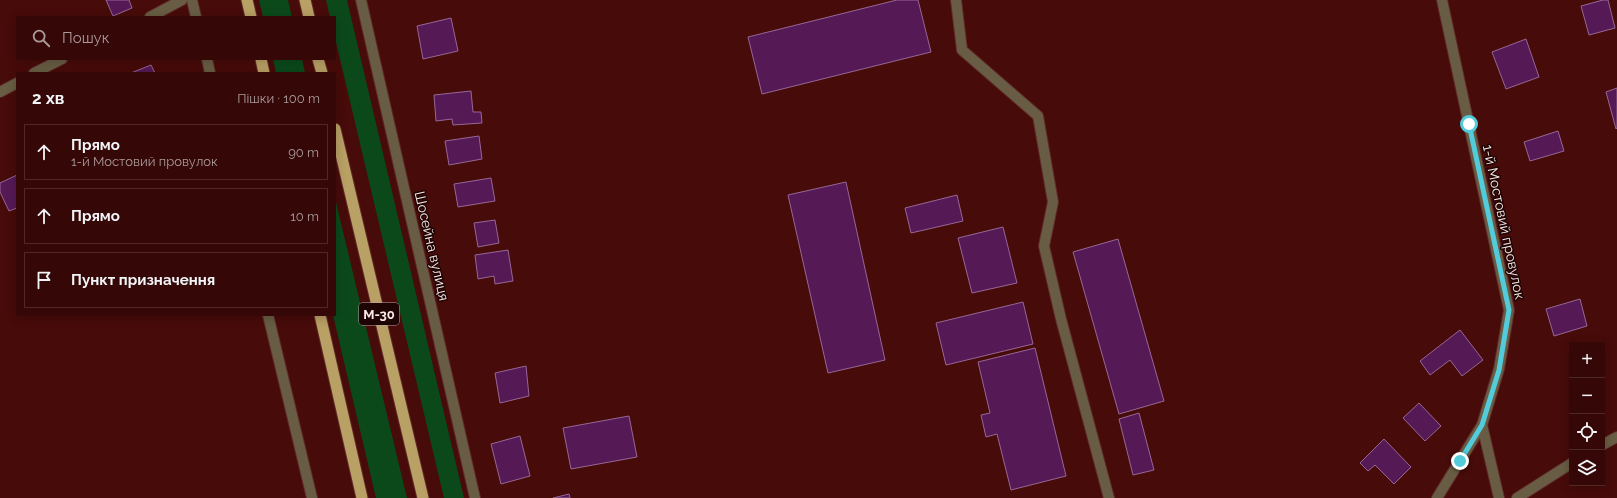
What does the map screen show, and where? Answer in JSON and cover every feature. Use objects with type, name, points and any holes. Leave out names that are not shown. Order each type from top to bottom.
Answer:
[{"type":"highway","points":[[247,0],[251,16]]},
{"type":"highway","points":[[305,0],[309,16]]},
{"type":"highway","points":[[261,60],[264,72]]},
{"type":"highway","points":[[318,60],[322,72]]},
{"type":"highway","name":"М-30","points":[[336,133],[423,498]]},
{"type":"highway","points":[[320,316],[362,498]]},
{"type":"street","points":[[152,16],[182,0]]},
{"type":"street","points":[[192,0],[196,16]]},
{"type":"street","name":"Шосейна вулиця","points":[[361,0],[475,498]]},
{"type":"street","points":[[956,0],[962,50],[1038,116],[1053,202],[1044,246],[1061,318],[1109,498]]},
{"type":"street","name":"1-й Мостовий провулок","points":[[1438,498],[1482,425],[1499,370],[1509,310],[1442,0]]},
{"type":"street","points":[[36,72],[60,60]]},
{"type":"street","points":[[206,60],[210,72]]},
{"type":"street","points":[[0,92],[16,84]]},
{"type":"street","points":[[268,316],[312,498]]},
{"type":"street","points":[[1482,425],[1498,498]]},
{"type":"street","points":[[1605,443],[1617,437]]},
{"type":"street","points":[[1517,498],[1569,465]]},
{"type":"green space","points":[[259,0],[288,0],[292,16],[263,16]]},
{"type":"green space","points":[[326,0],[347,0],[464,498],[444,498],[336,42],[336,16],[330,16]]},
{"type":"green space","points":[[273,60],[302,60],[305,72],[276,72]]},
{"type":"green space","points":[[336,202],[407,498],[376,498],[333,316],[336,316]]},
{"type":"building","points":[[106,0],[129,0],[132,8],[113,16]]},
{"type":"building","points":[[897,0],[918,0],[931,52],[762,94],[748,37]]},
{"type":"building","points":[[1608,0],[1615,28],[1589,35],[1581,6]]},
{"type":"building","points":[[451,18],[458,51],[423,59],[417,26]]},
{"type":"building","points":[[1526,39],[1539,77],[1506,89],[1492,52]]},
{"type":"building","points":[[151,65],[154,72],[134,72]]},
{"type":"building","points":[[1617,88],[1617,128],[1616,129],[1606,92]]},
{"type":"building","points":[[471,91],[473,112],[481,112],[482,123],[453,125],[452,119],[436,121],[434,95]]},
{"type":"building","points":[[1558,131],[1564,151],[1530,161],[1524,142]]},
{"type":"building","points":[[479,136],[482,159],[449,165],[445,141]]},
{"type":"building","points":[[16,175],[16,208],[9,211],[0,192],[0,183]]},
{"type":"building","points":[[491,178],[495,201],[458,207],[454,184]]},
{"type":"building","points":[[846,182],[885,360],[828,373],[788,195]]},
{"type":"building","points":[[957,195],[963,221],[911,233],[905,208]]},
{"type":"building","points":[[495,220],[499,243],[478,247],[474,223]]},
{"type":"building","points":[[1003,227],[1017,283],[972,293],[958,238]]},
{"type":"building","points":[[1118,239],[1164,401],[1119,414],[1073,252]]},
{"type":"building","points":[[508,250],[513,281],[495,284],[494,276],[478,279],[475,255]]},
{"type":"building","points":[[1580,299],[1587,326],[1554,336],[1546,309]]},
{"type":"building","points":[[1023,302],[1033,344],[946,365],[936,323]]},
{"type":"building","points":[[1460,330],[1483,360],[1462,376],[1450,360],[1430,375],[1420,361]]},
{"type":"building","points":[[1035,348],[1066,476],[1011,490],[997,434],[986,437],[981,415],[990,413],[978,362]]},
{"type":"building","points":[[526,366],[529,396],[500,403],[495,373]]},
{"type":"building","points":[[1419,403],[1441,426],[1425,441],[1403,418]]},
{"type":"building","points":[[1139,413],[1154,470],[1133,475],[1119,419]]},
{"type":"building","points":[[629,416],[637,457],[571,469],[563,428]]},
{"type":"building","points":[[520,436],[530,476],[501,484],[491,444]]},
{"type":"building","points":[[1384,439],[1411,467],[1394,484],[1375,465],[1368,471],[1360,463]]},
{"type":"building","points":[[569,494],[570,498],[553,498]]},
{"type":"route","points":[[1460,461],[1482,425],[1499,370],[1509,310],[1469,124]]}]
